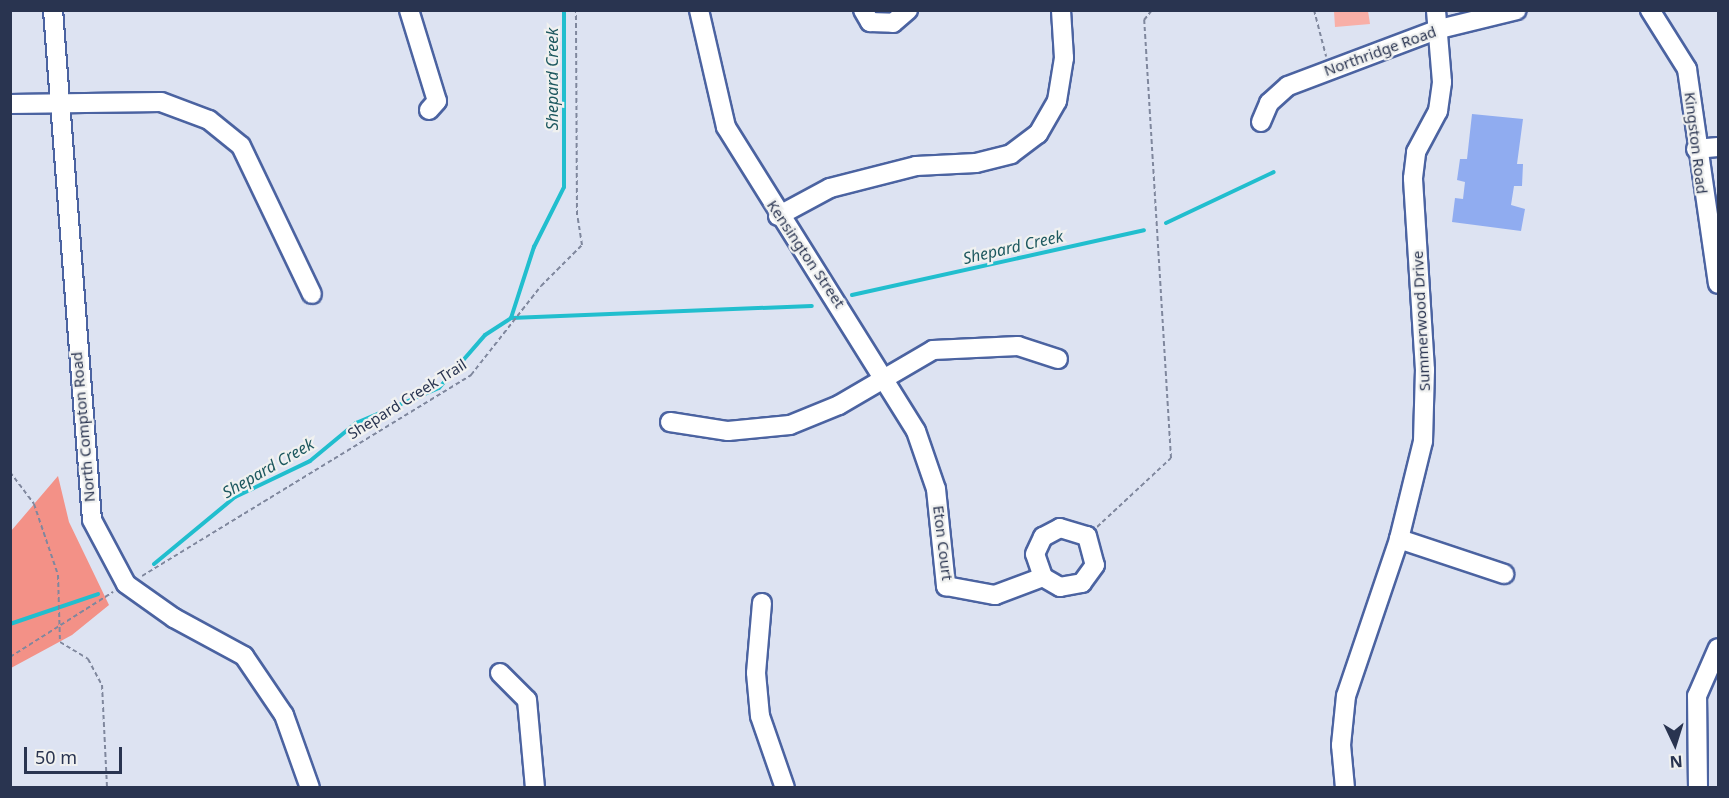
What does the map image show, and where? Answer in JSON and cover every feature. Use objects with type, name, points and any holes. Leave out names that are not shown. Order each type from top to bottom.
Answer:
[{"type":"street","name":"North Compton Road","points":[[53,10],[86,477],[92,520],[126,584],[174,618],[244,656],[284,715],[310,788]]},
{"type":"street","points":[[409,10],[437,101],[429,110]]},
{"type":"street","name":"Kensington Street","points":[[699,10],[726,127],[778,216],[836,294],[916,431],[936,489]]},
{"type":"street","points":[[863,10],[870,22],[893,24],[908,10]]},
{"type":"street","points":[[778,216],[830,188],[916,166],[976,163],[1020,147],[1038,134],[1057,101],[1064,58],[1061,10]]},
{"type":"street","name":"Northridge Road","points":[[1261,122],[1269,103],[1288,86],[1329,70],[1438,20],[1517,10]]},
{"type":"street","name":"Kingston Road","points":[[1654,12],[1687,69],[1696,149],[1719,284]]},
{"type":"street","name":"Summerwood Drive","points":[[1345,788],[1344,708],[1399,539],[1423,441],[1425,370],[1413,178],[1416,152],[1438,111],[1438,20]]},
{"type":"street","points":[[10,104],[59,100],[161,102],[209,120],[241,146],[312,294]]},
{"type":"street","points":[[1696,149],[1719,147]]},
{"type":"street","points":[[670,422],[728,431],[790,425],[885,378],[933,350],[1018,346],[1058,359]]},
{"type":"street","name":"Eton Court","points":[[936,489],[946,586],[994,595],[1043,577]]},
{"type":"street","points":[[1060,528],[1087,536],[1095,565],[1082,583],[1060,587],[1043,577],[1035,554],[1043,537],[1060,528]]},
{"type":"street","points":[[1399,539],[1504,574]]},
{"type":"street","points":[[762,603],[756,673],[760,716],[785,788]]},
{"type":"street","points":[[1698,788],[1696,696],[1719,648]]},
{"type":"street","points":[[500,673],[526,700],[535,788]]},
{"type":"path","name":"Shepard Creek Trail","points":[[10,657],[471,375],[541,286],[582,245],[576,10]]},
{"type":"path","points":[[1087,536],[1172,458],[1144,20],[1152,10]]},
{"type":"path","points":[[1314,10],[1329,70]]},
{"type":"path","points":[[10,472],[34,504],[58,575],[60,642],[88,660],[102,684],[107,788]]},
{"type":"shaded area","points":[[1334,11],[1368,11],[1370,24],[1335,27]]},
{"type":"shaded area","points":[[58,476],[69,522],[109,605],[72,635],[11,668],[11,531]]},
{"type":"building","points":[[1472,114],[1523,119],[1517,164],[1523,164],[1522,186],[1514,186],[1511,205],[1525,209],[1521,231],[1452,222],[1455,198],[1463,199],[1465,182],[1457,180],[1460,159],[1467,159]]},
{"type":"waterway","name":"Shepard Creek","points":[[511,318],[534,247],[564,187],[564,10]]},
{"type":"waterway","name":"Shepard Creek","points":[[1166,223],[1274,172]]},
{"type":"waterway","name":"Shepard Creek","points":[[852,295],[1144,230]]},
{"type":"waterway","name":"Shepard Creek","points":[[154,564],[235,497],[310,461],[356,423],[439,388],[485,335],[511,318],[812,306]]},
{"type":"waterway","name":"Shepard Creek","points":[[10,624],[98,594]]}]
